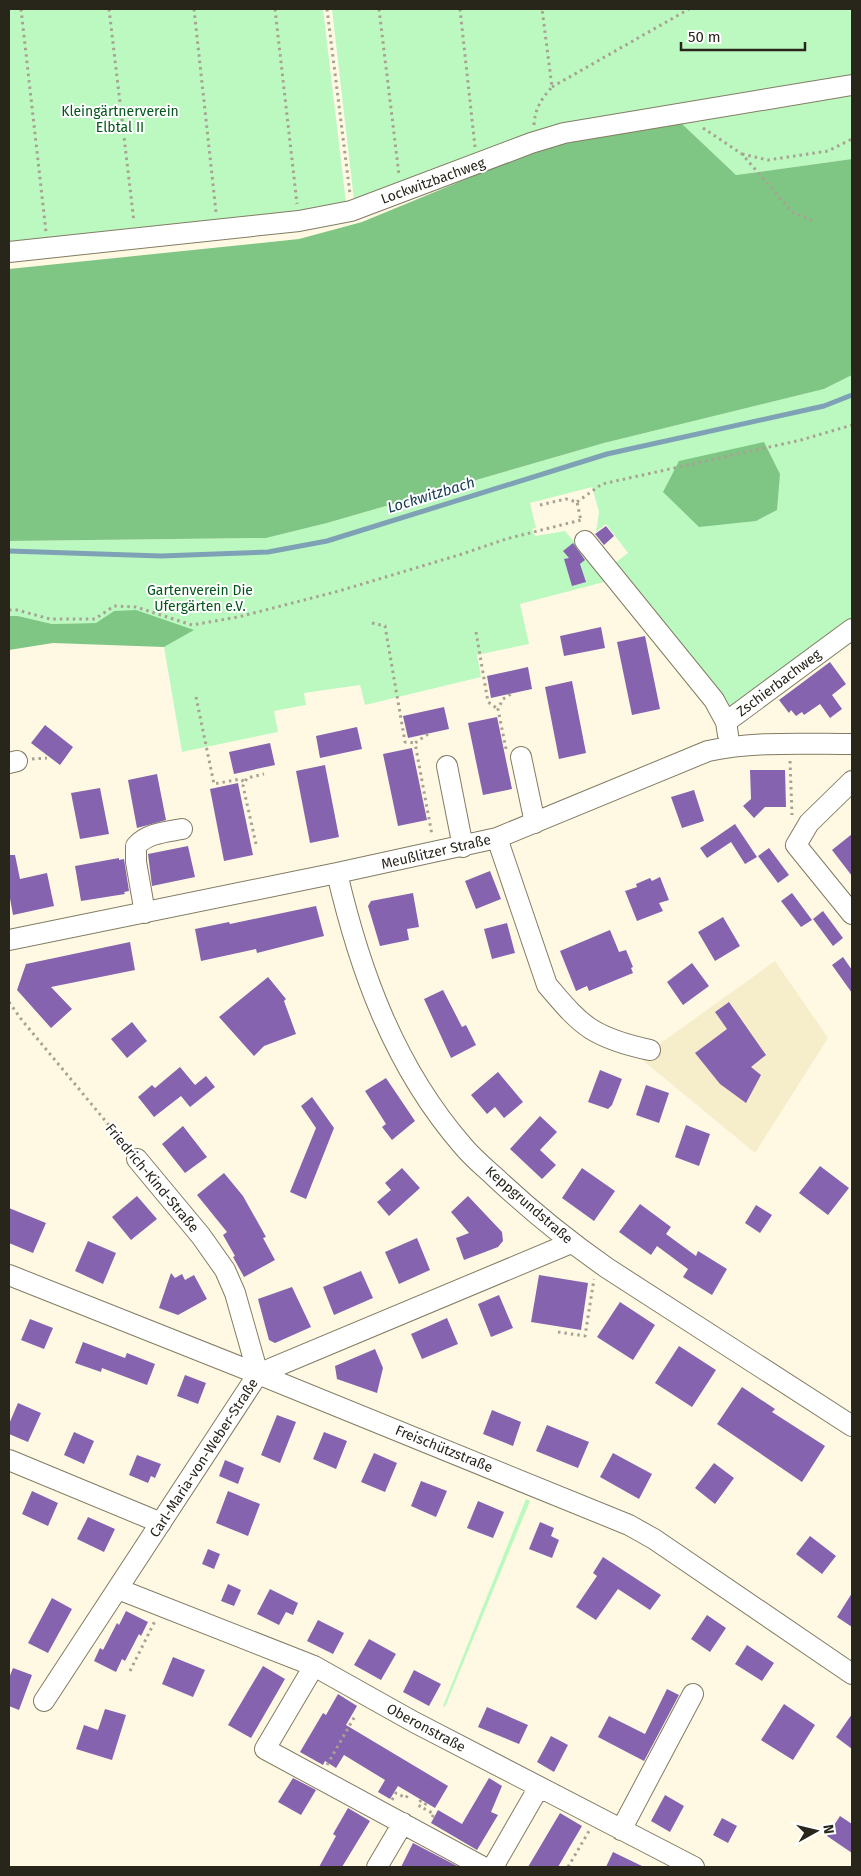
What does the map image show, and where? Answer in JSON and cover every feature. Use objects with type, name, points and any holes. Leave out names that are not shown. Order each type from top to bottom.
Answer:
[{"type":"street","name":"Lockwitzbachweg","points":[[9,252],[299,221],[351,211],[531,143],[564,133],[852,85]]},
{"type":"street","points":[[586,541],[714,700],[726,722]]},
{"type":"street","name":"Zschierbachweg","points":[[730,746],[726,722],[852,628]]},
{"type":"street","points":[[852,744],[852,759]]},
{"type":"street","name":"Meußlitzer Straße","points":[[9,940],[337,874],[497,838],[708,751],[730,746],[852,744]]},
{"type":"street","points":[[522,757],[535,823]]},
{"type":"street","points":[[447,766],[463,847]]},
{"type":"street","points":[[852,781],[809,823],[796,845],[852,914]]},
{"type":"street","points":[[145,913],[136,862],[136,846],[146,838],[159,833],[182,829]]},
{"type":"street","points":[[497,838],[547,985],[563,1004],[591,1029],[629,1045],[650,1050]]},
{"type":"street","name":"Keppgrundstraße","points":[[337,874],[355,944],[374,998],[392,1038],[416,1083],[463,1147],[522,1203],[571,1243],[852,1426]]},
{"type":"street","name":"Friedrich-Kind-Straße","points":[[137,1159],[200,1236],[225,1270],[235,1293],[258,1374]]},
{"type":"street","name":"Carl-Maria-von-Weber-Straße","points":[[44,1701],[258,1374],[571,1243]]},
{"type":"street","name":"Freischützstraße","points":[[9,1275],[629,1525],[654,1539],[852,1674]]},
{"type":"street","points":[[9,1460],[162,1523]]},
{"type":"street","name":"Oberonstraße","points":[[118,1589],[314,1666],[414,1722],[622,1830],[662,1860],[694,1867]]},
{"type":"street","points":[[314,1666],[266,1749],[483,1867]]},
{"type":"street","points":[[622,1830],[692,1694]]},
{"type":"street","points":[[493,1867],[539,1787]]},
{"type":"street","points":[[378,1867],[403,1823]]},
{"type":"path","points":[[21,9],[46,237]]},
{"type":"path","points":[[109,9],[135,230]]},
{"type":"path","points":[[194,9],[217,220]]},
{"type":"path","points":[[276,9],[298,212]]},
{"type":"path","points":[[327,9],[351,211]]},
{"type":"path","points":[[379,9],[399,177]]},
{"type":"path","points":[[460,9],[476,151]]},
{"type":"path","points":[[542,9],[552,87]]},
{"type":"path","points":[[534,128],[538,104],[552,87],[689,9]]},
{"type":"path","points":[[682,114],[742,154],[792,212],[815,222]]},
{"type":"path","points":[[742,154],[768,160],[828,150],[852,139]]},
{"type":"path","points":[[577,502],[602,484],[801,440],[852,425]]},
{"type":"path","points":[[540,505],[566,499],[577,502]]},
{"type":"path","points":[[9,610],[50,619],[95,619],[114,606],[136,607],[192,625],[238,617],[339,591],[580,518],[577,502]]},
{"type":"path","points":[[372,624],[385,626],[405,742],[415,743],[428,734]]},
{"type":"path","points":[[476,632],[488,702],[498,709]]},
{"type":"path","points":[[196,697],[214,784],[240,779],[245,782]]},
{"type":"path","points":[[415,743],[435,853]]},
{"type":"path","points":[[789,744],[792,818]]},
{"type":"path","points":[[256,844],[243,786],[247,778],[264,774]]},
{"type":"path","name":"Friedrich-Kind-Straße","points":[[9,1002],[21,1020],[137,1159]]},
{"type":"path","points":[[558,1332],[585,1336],[597,1261]]},
{"type":"path","points":[[130,1671],[162,1607]]},
{"type":"path","points":[[319,1778],[355,1716]]},
{"type":"path","points":[[421,1800],[418,1805],[423,1808]]},
{"type":"path","points":[[568,1867],[597,1818]]},
{"type":"shaded area","points":[[775,961],[828,1038],[755,1153],[640,1058]]},
{"type":"green space","name":"Kleingärtnerverein Elbtal II","points":[[9,9],[323,9],[346,203],[331,207],[59,239],[48,237],[30,242],[9,244]]},
{"type":"green space","points":[[332,9],[852,9],[852,80],[354,200]]},
{"type":"green space","points":[[852,93],[852,159],[736,175],[679,121]]},
{"type":"green space","points":[[679,121],[736,175],[852,159],[852,375],[824,389],[604,443],[327,523],[266,538],[9,541],[9,269],[299,239],[362,222],[476,175],[509,158],[565,141]]},
{"type":"green space","name":"Gartenverein Die Ufergärten e.V.","points":[[852,375],[852,622],[731,712],[612,565],[628,553],[606,524],[596,532],[599,512],[592,487],[530,503],[536,528],[532,529],[535,536],[565,531],[608,581],[520,604],[529,644],[477,655],[481,677],[365,705],[360,685],[304,693],[306,705],[274,711],[278,732],[182,752],[164,647],[193,630],[114,611],[97,623],[52,624],[18,616],[9,616],[9,541],[266,538],[327,523],[604,443],[824,389]]},
{"type":"green space","points":[[764,442],[780,474],[777,510],[756,521],[699,527],[663,492],[679,461]]},
{"type":"green space","points":[[136,610],[194,630],[164,647],[53,643],[9,650],[9,616],[18,616],[52,624],[96,623],[114,611]]},
{"type":"green space","points":[[526,1499],[530,1501],[445,1707],[443,1706]]},
{"type":"building","points":[[606,526],[614,536],[604,545],[595,534]]},
{"type":"building","points":[[573,543],[585,560],[580,564],[586,582],[572,586],[564,559],[569,558],[563,551]]},
{"type":"building","points":[[601,627],[605,648],[564,656],[560,636]]},
{"type":"building","points":[[645,636],[660,709],[632,715],[617,642]]},
{"type":"building","points":[[830,662],[846,684],[832,695],[842,709],[830,718],[820,704],[804,715],[802,712],[796,716],[791,710],[789,713],[779,700]]},
{"type":"building","points":[[528,667],[532,689],[491,698],[487,676]]},
{"type":"building","points":[[572,681],[586,753],[559,759],[545,687]]},
{"type":"building","points":[[444,707],[449,729],[408,738],[403,716]]},
{"type":"building","points":[[497,717],[512,789],[483,795],[468,723]]},
{"type":"building","points":[[45,725],[73,747],[60,765],[31,743]]},
{"type":"building","points":[[357,727],[362,749],[320,758],[316,736]]},
{"type":"building","points":[[270,743],[275,765],[234,774],[229,752]]},
{"type":"building","points":[[412,748],[427,820],[398,826],[383,754]]},
{"type":"building","points":[[325,765],[339,837],[310,843],[296,771]]},
{"type":"building","points":[[750,770],[785,770],[786,807],[765,807],[754,818],[743,806],[751,799]]},
{"type":"building","points":[[157,774],[166,820],[137,828],[128,780]]},
{"type":"building","points":[[238,783],[253,855],[224,861],[210,789]]},
{"type":"building","points":[[100,788],[109,834],[80,839],[71,793]]},
{"type":"building","points":[[694,790],[704,821],[682,828],[671,797]]},
{"type":"building","points":[[735,824],[757,857],[745,864],[731,842],[707,858],[700,848]]},
{"type":"building","points":[[852,834],[852,876],[832,850]]},
{"type":"building","points":[[188,846],[195,877],[152,886],[148,854]]},
{"type":"building","points":[[769,848],[789,875],[778,883],[758,856]]},
{"type":"building","points":[[9,855],[15,855],[20,879],[47,873],[54,906],[13,915],[9,893]]},
{"type":"building","points":[[119,858],[119,860],[124,859],[129,891],[124,892],[125,894],[81,901],[75,866]]},
{"type":"building","points":[[490,871],[501,899],[476,909],[465,881]]},
{"type":"building","points":[[660,877],[669,900],[659,903],[663,911],[637,921],[625,891],[637,887],[636,884],[650,878],[652,881]]},
{"type":"building","points":[[413,893],[419,927],[407,929],[409,940],[380,946],[368,906],[371,901]]},
{"type":"building","points":[[792,893],[812,920],[801,927],[781,901]]},
{"type":"building","points":[[316,906],[324,936],[257,953],[256,949],[201,961],[195,929],[229,922],[230,924]]},
{"type":"building","points":[[823,911],[843,938],[833,946],[813,919]]},
{"type":"building","points":[[723,917],[740,946],[715,961],[698,932]]},
{"type":"building","points":[[507,923],[515,953],[492,959],[484,929]]},
{"type":"building","points":[[610,930],[619,952],[626,950],[633,967],[631,968],[633,973],[589,991],[587,986],[576,991],[560,951]]},
{"type":"building","points":[[130,942],[135,970],[51,987],[72,1009],[51,1028],[17,990],[26,964]]},
{"type":"building","points":[[843,957],[852,970],[852,993],[832,965]]},
{"type":"building","points":[[692,963],[709,986],[683,1005],[667,982]]},
{"type":"building","points":[[268,977],[286,999],[284,1001],[296,1034],[264,1046],[254,1056],[219,1017]]},
{"type":"building","points":[[443,990],[462,1027],[466,1025],[476,1045],[451,1058],[424,999]]},
{"type":"building","points":[[729,1002],[766,1055],[751,1067],[761,1075],[746,1103],[720,1084],[695,1053],[727,1029],[715,1012]]},
{"type":"building","points":[[132,1022],[147,1041],[127,1058],[111,1039]]},
{"type":"building","points":[[180,1067],[195,1085],[206,1076],[215,1087],[190,1107],[181,1096],[154,1117],[138,1097],[152,1085],[155,1088]]},
{"type":"building","points":[[600,1070],[622,1079],[612,1105],[608,1109],[588,1102]]},
{"type":"building","points":[[498,1072],[523,1102],[504,1118],[495,1107],[487,1114],[471,1095]]},
{"type":"building","points":[[386,1078],[415,1121],[392,1140],[382,1127],[386,1124],[365,1091]]},
{"type":"building","points":[[646,1085],[669,1093],[659,1123],[636,1115]]},
{"type":"building","points":[[312,1097],[334,1128],[306,1199],[290,1192],[316,1128],[301,1106]]},
{"type":"building","points":[[540,1116],[557,1132],[540,1150],[556,1165],[542,1179],[510,1149]]},
{"type":"building","points":[[686,1125],[710,1134],[699,1166],[675,1157]]},
{"type":"building","points":[[183,1126],[207,1157],[185,1173],[162,1144]]},
{"type":"building","points":[[820,1166],[849,1188],[828,1215],[799,1193]]},
{"type":"building","points":[[402,1168],[420,1188],[389,1216],[377,1202],[391,1190],[385,1183]]},
{"type":"building","points":[[582,1168],[615,1191],[594,1221],[562,1198]]},
{"type":"building","points":[[224,1173],[243,1196],[266,1237],[263,1238],[275,1260],[244,1277],[223,1235],[227,1232],[197,1195]]},
{"type":"building","points":[[137,1196],[157,1219],[131,1240],[112,1217]]},
{"type":"building","points":[[468,1196],[502,1232],[503,1241],[498,1247],[464,1260],[456,1238],[469,1233],[451,1212]]},
{"type":"building","points":[[640,1204],[671,1227],[666,1234],[696,1256],[698,1251],[727,1269],[712,1295],[683,1277],[688,1269],[657,1246],[651,1255],[619,1232]]},
{"type":"building","points":[[756,1205],[772,1215],[760,1233],[745,1223]]},
{"type":"building","points":[[9,1208],[46,1223],[33,1253],[9,1243]]},
{"type":"building","points":[[417,1238],[430,1270],[399,1284],[385,1252]]},
{"type":"building","points":[[88,1241],[116,1253],[103,1284],[75,1271]]},
{"type":"building","points":[[361,1271],[373,1298],[334,1315],[323,1287]]},
{"type":"building","points":[[171,1273],[175,1278],[182,1274],[185,1280],[194,1275],[207,1299],[178,1315],[159,1308]]},
{"type":"building","points":[[539,1275],[588,1283],[581,1330],[531,1322]]},
{"type":"building","points":[[292,1287],[311,1327],[275,1343],[269,1340],[258,1299]]},
{"type":"building","points":[[499,1295],[513,1328],[491,1337],[478,1304]]},
{"type":"building","points":[[620,1302],[655,1325],[633,1360],[597,1337]]},
{"type":"building","points":[[447,1318],[458,1344],[422,1359],[411,1334]]},
{"type":"building","points":[[30,1319],[53,1328],[44,1349],[21,1340]]},
{"type":"building","points":[[83,1342],[125,1358],[127,1353],[155,1364],[147,1385],[102,1368],[101,1372],[75,1363]]},
{"type":"building","points":[[679,1346],[716,1370],[692,1407],[655,1383]]},
{"type":"building","points":[[375,1349],[383,1368],[377,1393],[337,1379],[335,1366]]},
{"type":"building","points":[[185,1375],[206,1383],[198,1404],[177,1396]]},
{"type":"building","points":[[742,1387],[775,1409],[772,1412],[825,1446],[802,1482],[717,1424]]},
{"type":"building","points":[[18,1403],[41,1413],[28,1442],[9,1434],[9,1424]]},
{"type":"building","points":[[492,1410],[521,1422],[513,1446],[483,1434]]},
{"type":"building","points":[[277,1415],[296,1422],[280,1463],[261,1455]]},
{"type":"building","points":[[547,1425],[589,1442],[578,1468],[536,1451]]},
{"type":"building","points":[[74,1432],[94,1441],[84,1464],[64,1455]]},
{"type":"building","points":[[324,1432],[347,1441],[336,1469],[313,1459]]},
{"type":"building","points":[[374,1453],[397,1463],[385,1492],[361,1482]]},
{"type":"building","points":[[613,1453],[652,1474],[639,1499],[600,1477]]},
{"type":"building","points":[[137,1455],[161,1464],[155,1478],[151,1476],[148,1483],[129,1475]]},
{"type":"building","points":[[225,1460],[244,1468],[238,1484],[219,1476]]},
{"type":"building","points":[[714,1463],[734,1478],[715,1504],[695,1488]]},
{"type":"building","points":[[421,1481],[447,1491],[436,1517],[411,1506]]},
{"type":"building","points":[[32,1491],[58,1503],[48,1526],[22,1514]]},
{"type":"building","points":[[228,1491],[260,1504],[248,1536],[216,1523]]},
{"type":"building","points":[[478,1501],[504,1512],[493,1538],[467,1528]]},
{"type":"building","points":[[88,1517],[115,1529],[104,1552],[77,1539]]},
{"type":"building","points":[[540,1522],[554,1528],[551,1536],[559,1540],[552,1558],[529,1549]]},
{"type":"building","points":[[810,1536],[836,1556],[822,1574],[796,1554]]},
{"type":"building","points":[[208,1549],[220,1554],[214,1569],[202,1564]]},
{"type":"building","points":[[603,1557],[661,1595],[650,1610],[618,1589],[596,1620],[576,1607],[597,1576],[593,1573]]},
{"type":"building","points":[[228,1584],[241,1590],[234,1606],[221,1601]]},
{"type":"building","points":[[270,1589],[298,1603],[293,1615],[286,1612],[279,1625],[257,1614]]},
{"type":"building","points":[[852,1593],[852,1627],[837,1617]]},
{"type":"building","points":[[52,1598],[72,1609],[48,1653],[28,1643]]},
{"type":"building","points":[[126,1611],[148,1622],[141,1636],[139,1634],[125,1661],[122,1659],[116,1672],[94,1661],[100,1648],[103,1650],[117,1623],[119,1625]]},
{"type":"building","points":[[707,1615],[726,1628],[710,1652],[691,1639]]},
{"type":"building","points":[[318,1620],[344,1633],[333,1654],[307,1641]]},
{"type":"building","points":[[369,1639],[396,1654],[381,1680],[354,1665]]},
{"type":"building","points":[[747,1645],[774,1663],[762,1681],[735,1664]]},
{"type":"building","points":[[173,1657],[205,1670],[193,1697],[162,1684]]},
{"type":"building","points":[[263,1666],[285,1679],[251,1738],[228,1725]]},
{"type":"building","points":[[13,1668],[32,1675],[19,1710],[9,1706],[9,1678]]},
{"type":"building","points":[[414,1670],[441,1684],[429,1706],[403,1692]]},
{"type":"building","points":[[667,1689],[679,1695],[644,1761],[598,1737],[609,1716],[645,1734]]},
{"type":"building","points":[[338,1694],[357,1706],[346,1725],[448,1786],[435,1808],[398,1786],[390,1799],[378,1792],[385,1780],[344,1755],[336,1768],[325,1761],[323,1765],[300,1752],[323,1713],[326,1715]]},
{"type":"building","points":[[784,1704],[815,1725],[793,1760],[761,1740]]},
{"type":"building","points":[[487,1707],[528,1725],[519,1744],[478,1727]]},
{"type":"building","points":[[105,1709],[126,1715],[112,1760],[76,1749],[84,1725],[98,1730]]},
{"type":"building","points":[[852,1714],[852,1749],[836,1737]]},
{"type":"building","points":[[551,1736],[568,1745],[554,1772],[537,1762]]},
{"type":"building","points":[[293,1778],[316,1790],[301,1815],[278,1802]]},
{"type":"building","points":[[489,1778],[502,1786],[491,1812],[498,1815],[477,1850],[431,1823],[438,1810],[462,1824]]},
{"type":"building","points":[[665,1795],[684,1806],[670,1832],[651,1821]]},
{"type":"building","points":[[348,1808],[370,1821],[342,1867],[319,1867],[336,1836],[333,1834]]},
{"type":"building","points":[[560,1813],[582,1826],[558,1867],[528,1867]]},
{"type":"building","points":[[840,1816],[852,1824],[852,1853],[827,1836]]},
{"type":"building","points":[[722,1818],[737,1826],[728,1843],[713,1835]]},
{"type":"building","points":[[413,1843],[459,1867],[401,1867]]},
{"type":"building","points":[[613,1852],[644,1867],[606,1867]]},
{"type":"waterway","name":"Lockwitzbach","points":[[9,551],[161,556],[268,552],[327,541],[607,454],[824,406],[852,395]]}]
